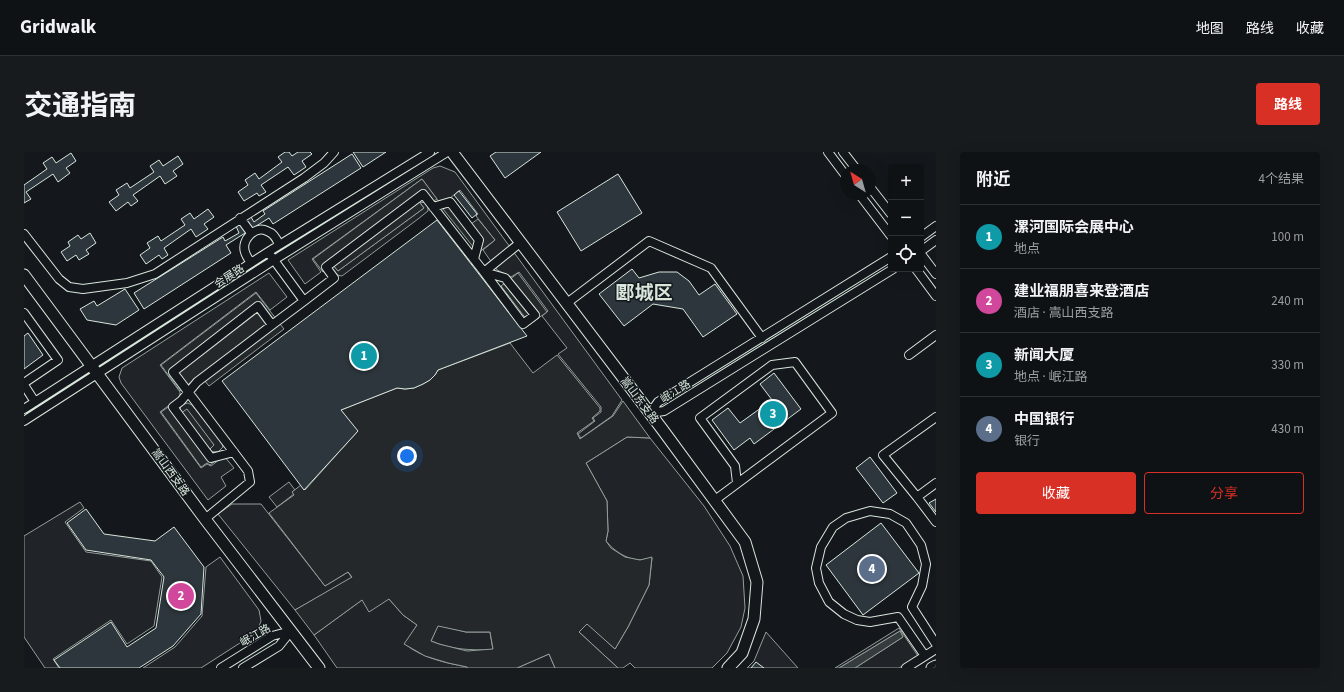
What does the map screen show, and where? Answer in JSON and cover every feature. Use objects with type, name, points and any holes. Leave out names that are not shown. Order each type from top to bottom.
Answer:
[{"type":"main road","name":"嵩山东支路","points":[[452,152],[650,413],[745,542],[757,582],[754,619],[742,653],[728,668]]},
{"type":"main road","name":"嵩山西支路","points":[[24,275],[319,668]]},
{"type":"main road","points":[[932,668],[936,666]]},
{"type":"street","points":[[24,234],[59,280],[69,287],[83,289],[127,283],[155,274],[304,178],[324,163],[334,152]]},
{"type":"street","name":"会展路","points":[[24,421],[95,369],[251,263],[430,152]]},
{"type":"street","name":"会展路","points":[[24,409],[95,369],[447,152]]},
{"type":"street","points":[[828,152],[840,168]]},
{"type":"street","points":[[843,152],[852,164]]},
{"type":"street","points":[[234,452],[211,458],[174,407],[197,382],[334,278],[326,267],[423,194],[523,324],[535,315],[505,278],[484,272]]},
{"type":"street","points":[[876,195],[888,210]]},
{"type":"street","points":[[864,200],[888,232]]},
{"type":"street","points":[[433,207],[450,202],[479,240],[474,259]]},
{"type":"street","points":[[240,218],[251,233]]},
{"type":"street","points":[[922,236],[936,226]]},
{"type":"street","points":[[251,263],[244,247],[245,241],[251,233],[256,230],[263,229],[268,231],[276,238],[280,245]]},
{"type":"street","points":[[924,250],[936,240]]},
{"type":"street","points":[[567,303],[649,241],[711,268],[762,338]]},
{"type":"street","points":[[484,272],[521,242]]},
{"type":"street","points":[[268,252],[304,300]]},
{"type":"street","points":[[924,256],[936,274]]},
{"type":"street","name":"岷江路","points":[[650,413],[658,402],[888,259]]},
{"type":"street","name":"岷江路","points":[[650,413],[664,411],[888,272]]},
{"type":"street","points":[[918,272],[936,296]]},
{"type":"street","points":[[205,518],[250,482],[248,471],[173,372],[258,306],[272,325]]},
{"type":"street","points":[[24,313],[58,360],[24,384],[35,402]]},
{"type":"street","points":[[909,355],[936,335]]},
{"type":"street","points":[[715,500],[832,413],[795,362],[772,365],[700,418],[735,466],[737,483]]},
{"type":"street","points":[[936,417],[883,455],[936,522]]},
{"type":"street","points":[[917,497],[936,483]]},
{"type":"street","points":[[924,656],[898,617],[870,622],[857,620],[844,614],[829,602],[819,583],[816,568],[821,547],[833,527],[846,518],[870,511],[890,514],[906,524],[921,545],[926,564],[922,586],[912,607],[936,644]]},
{"type":"street","name":"岷江路","points":[[221,668],[272,636],[291,631]]},
{"type":"street","name":"岷江路","points":[[243,668],[279,646],[291,631]]},
{"type":"street","points":[[906,668],[936,649]]},
{"type":"shaded area","points":[[440,166],[455,172],[622,400],[612,416],[581,438],[578,434],[595,421],[593,418],[601,412],[601,407],[558,354],[567,348],[542,316],[548,311],[519,272],[511,277],[497,270],[483,250],[495,240],[476,216],[478,214],[460,190],[445,202],[439,202],[422,179],[312,259],[321,272],[305,284],[288,260],[433,168]]},
{"type":"shaded area","points":[[422,179],[437,199],[428,205],[424,202],[420,203],[424,208],[338,271],[333,265],[323,272],[313,259]]},
{"type":"shaded area","points":[[424,202],[428,205],[428,211],[418,219],[342,276],[333,272],[331,268],[333,265],[338,271],[424,208],[420,203]]},
{"type":"shaded area","points":[[453,202],[471,224],[478,219],[495,240],[478,253],[443,209]]},
{"type":"shaded area","points":[[269,273],[287,297],[270,310],[256,292],[160,365],[180,392],[180,397],[160,412],[201,468],[207,464],[211,466],[224,456],[234,468],[221,477],[226,486],[208,500],[121,383],[119,377],[122,368]]},
{"type":"shaded area","points":[[518,273],[547,312],[530,324],[501,286]]},
{"type":"shaded area","points":[[256,293],[284,329],[209,386],[200,375],[180,391],[161,365]]},
{"type":"shaded area","points":[[510,343],[533,373],[557,355],[600,408],[600,411],[592,418],[594,421],[577,433],[580,439],[613,416],[623,401],[650,438],[627,437],[586,463],[607,501],[608,531],[606,541],[611,548],[625,557],[640,560],[652,557],[649,585],[615,649],[587,624],[579,632],[618,668],[555,668],[549,654],[517,668],[468,668],[448,663],[425,656],[404,644],[417,625],[403,615],[389,599],[369,612],[362,600],[314,635],[295,610],[352,577],[348,572],[325,586],[269,513],[294,495],[292,492],[301,485],[305,490],[357,432],[341,410],[397,388],[414,388],[430,380],[438,370]],"holes":[[[438,626],[466,632],[490,632],[493,649],[467,651],[431,641]]]},
{"type":"shaded area","points":[[180,399],[184,404],[180,408],[181,413],[187,409],[214,445],[209,450],[218,452],[222,456],[210,465],[207,463],[201,467],[161,412]]},
{"type":"shaded area","points":[[188,403],[192,405],[222,443],[223,447],[218,452],[213,452],[208,449],[214,445],[187,410],[181,414],[180,408],[184,404]]},
{"type":"shaded area","points":[[627,437],[650,438],[704,506],[730,546],[743,576],[745,608],[741,627],[727,653],[712,668],[635,668],[630,663],[623,668],[618,668],[579,632],[587,623],[615,649],[649,585],[652,558],[639,560],[629,558],[617,551],[606,541],[608,531],[607,501],[586,463]]},
{"type":"shaded area","points":[[289,482],[295,490],[292,492],[294,494],[277,507],[269,497]]},
{"type":"shaded area","points":[[80,502],[84,508],[65,522],[86,552],[151,561],[162,577],[154,626],[127,644],[111,620],[53,659],[59,668],[45,668],[24,637],[24,536]]},
{"type":"shaded area","points":[[232,504],[261,504],[325,586],[348,572],[352,578],[295,610],[218,514]]},
{"type":"shaded area","points":[[220,557],[259,610],[261,621],[257,632],[201,668],[143,668],[175,647],[202,616],[206,567]]},
{"type":"shaded area","points":[[389,599],[403,615],[417,625],[405,644],[419,653],[443,662],[468,668],[337,668],[314,635],[362,600]]},
{"type":"shaded area","points":[[438,625],[466,632],[490,632],[493,650],[469,650],[454,648],[431,641]]},
{"type":"shaded area","points":[[899,628],[918,656],[899,668],[855,668],[903,637],[900,631],[839,668],[835,668]]},
{"type":"shaded area","points":[[900,631],[903,637],[855,668],[839,668]]},
{"type":"shaded area","points":[[766,632],[798,668],[747,668],[754,661]]},
{"type":"shaded area","points":[[549,654],[555,668],[517,668]]},
{"type":"building","points":[[285,152],[289,152],[292,156],[298,152],[310,152],[312,154],[302,161],[306,167],[294,175],[288,167],[261,185],[266,192],[259,196],[257,193],[244,201],[238,192],[248,185],[245,180],[255,173],[259,179],[282,162],[278,157]]},
{"type":"building","points":[[353,152],[386,152],[363,167]]},
{"type":"building","points":[[496,152],[541,152],[505,178],[490,156]]},
{"type":"building","points":[[71,153],[76,161],[66,168],[70,173],[58,182],[53,174],[26,192],[31,199],[24,203],[24,185],[47,169],[43,163],[52,157],[56,163]]},
{"type":"building","points":[[352,154],[361,168],[273,224],[269,218],[226,245],[231,253],[144,309],[134,293],[223,237],[225,241],[239,233],[236,226],[251,217],[254,222],[265,214],[263,211]]},
{"type":"building","points":[[178,156],[183,164],[173,171],[177,176],[165,184],[160,176],[133,195],[138,201],[131,206],[128,202],[116,211],[109,202],[119,195],[116,190],[127,183],[130,188],[154,172],[150,166],[159,160],[163,166]]},
{"type":"building","points":[[618,174],[642,213],[581,251],[557,212]]},
{"type":"building","points":[[459,191],[477,214],[472,218],[454,195]]},
{"type":"building","points":[[208,209],[214,217],[204,224],[208,229],[196,237],[191,229],[164,248],[168,255],[162,259],[159,255],[146,264],[140,255],[150,248],[147,243],[158,236],[161,241],[185,225],[181,219],[190,213],[194,219]]},
{"type":"building","points":[[437,220],[527,336],[438,370],[430,380],[414,388],[397,388],[341,410],[358,431],[304,490],[222,381]]},
{"type":"building","points":[[90,233],[96,243],[86,250],[89,254],[79,260],[76,255],[67,261],[61,252],[70,246],[68,242],[78,235],[81,239]]},
{"type":"building","points":[[632,269],[639,278],[659,272],[677,272],[689,281],[699,295],[715,284],[737,314],[703,337],[683,309],[653,304],[624,326],[599,294]]},
{"type":"building","points":[[125,289],[139,310],[116,325],[87,320],[80,309],[94,301],[97,306]]},
{"type":"building","points":[[28,333],[43,355],[24,369],[24,336]]},
{"type":"building","points":[[774,373],[801,409],[754,444],[750,438],[734,450],[712,420],[728,408],[740,423],[772,400],[760,384]]},
{"type":"building","points":[[870,457],[897,493],[883,503],[856,468]]},
{"type":"building","points":[[936,499],[936,512],[929,503]]},
{"type":"building","points":[[86,509],[104,534],[155,541],[174,527],[204,567],[201,614],[173,646],[139,668],[60,668],[54,660],[111,622],[127,647],[156,628],[164,577],[151,560],[86,550],[67,523]]},
{"type":"building","points":[[881,523],[919,573],[863,615],[826,565]]},
{"type":"building","points":[[756,662],[764,668],[751,668]]},
{"type":"place","name":"漯河国际会展中心","points":[[364,356]]},
{"type":"place","name":"新闻大厦","points":[[773,414]]},
{"type":"place","name":"中国银行","points":[[872,569]]},
{"type":"place","name":"建业福朋喜来登酒店","points":[[181,596]]},
{"type":"district","name":"郾城区","points":[[644,292]]}]
